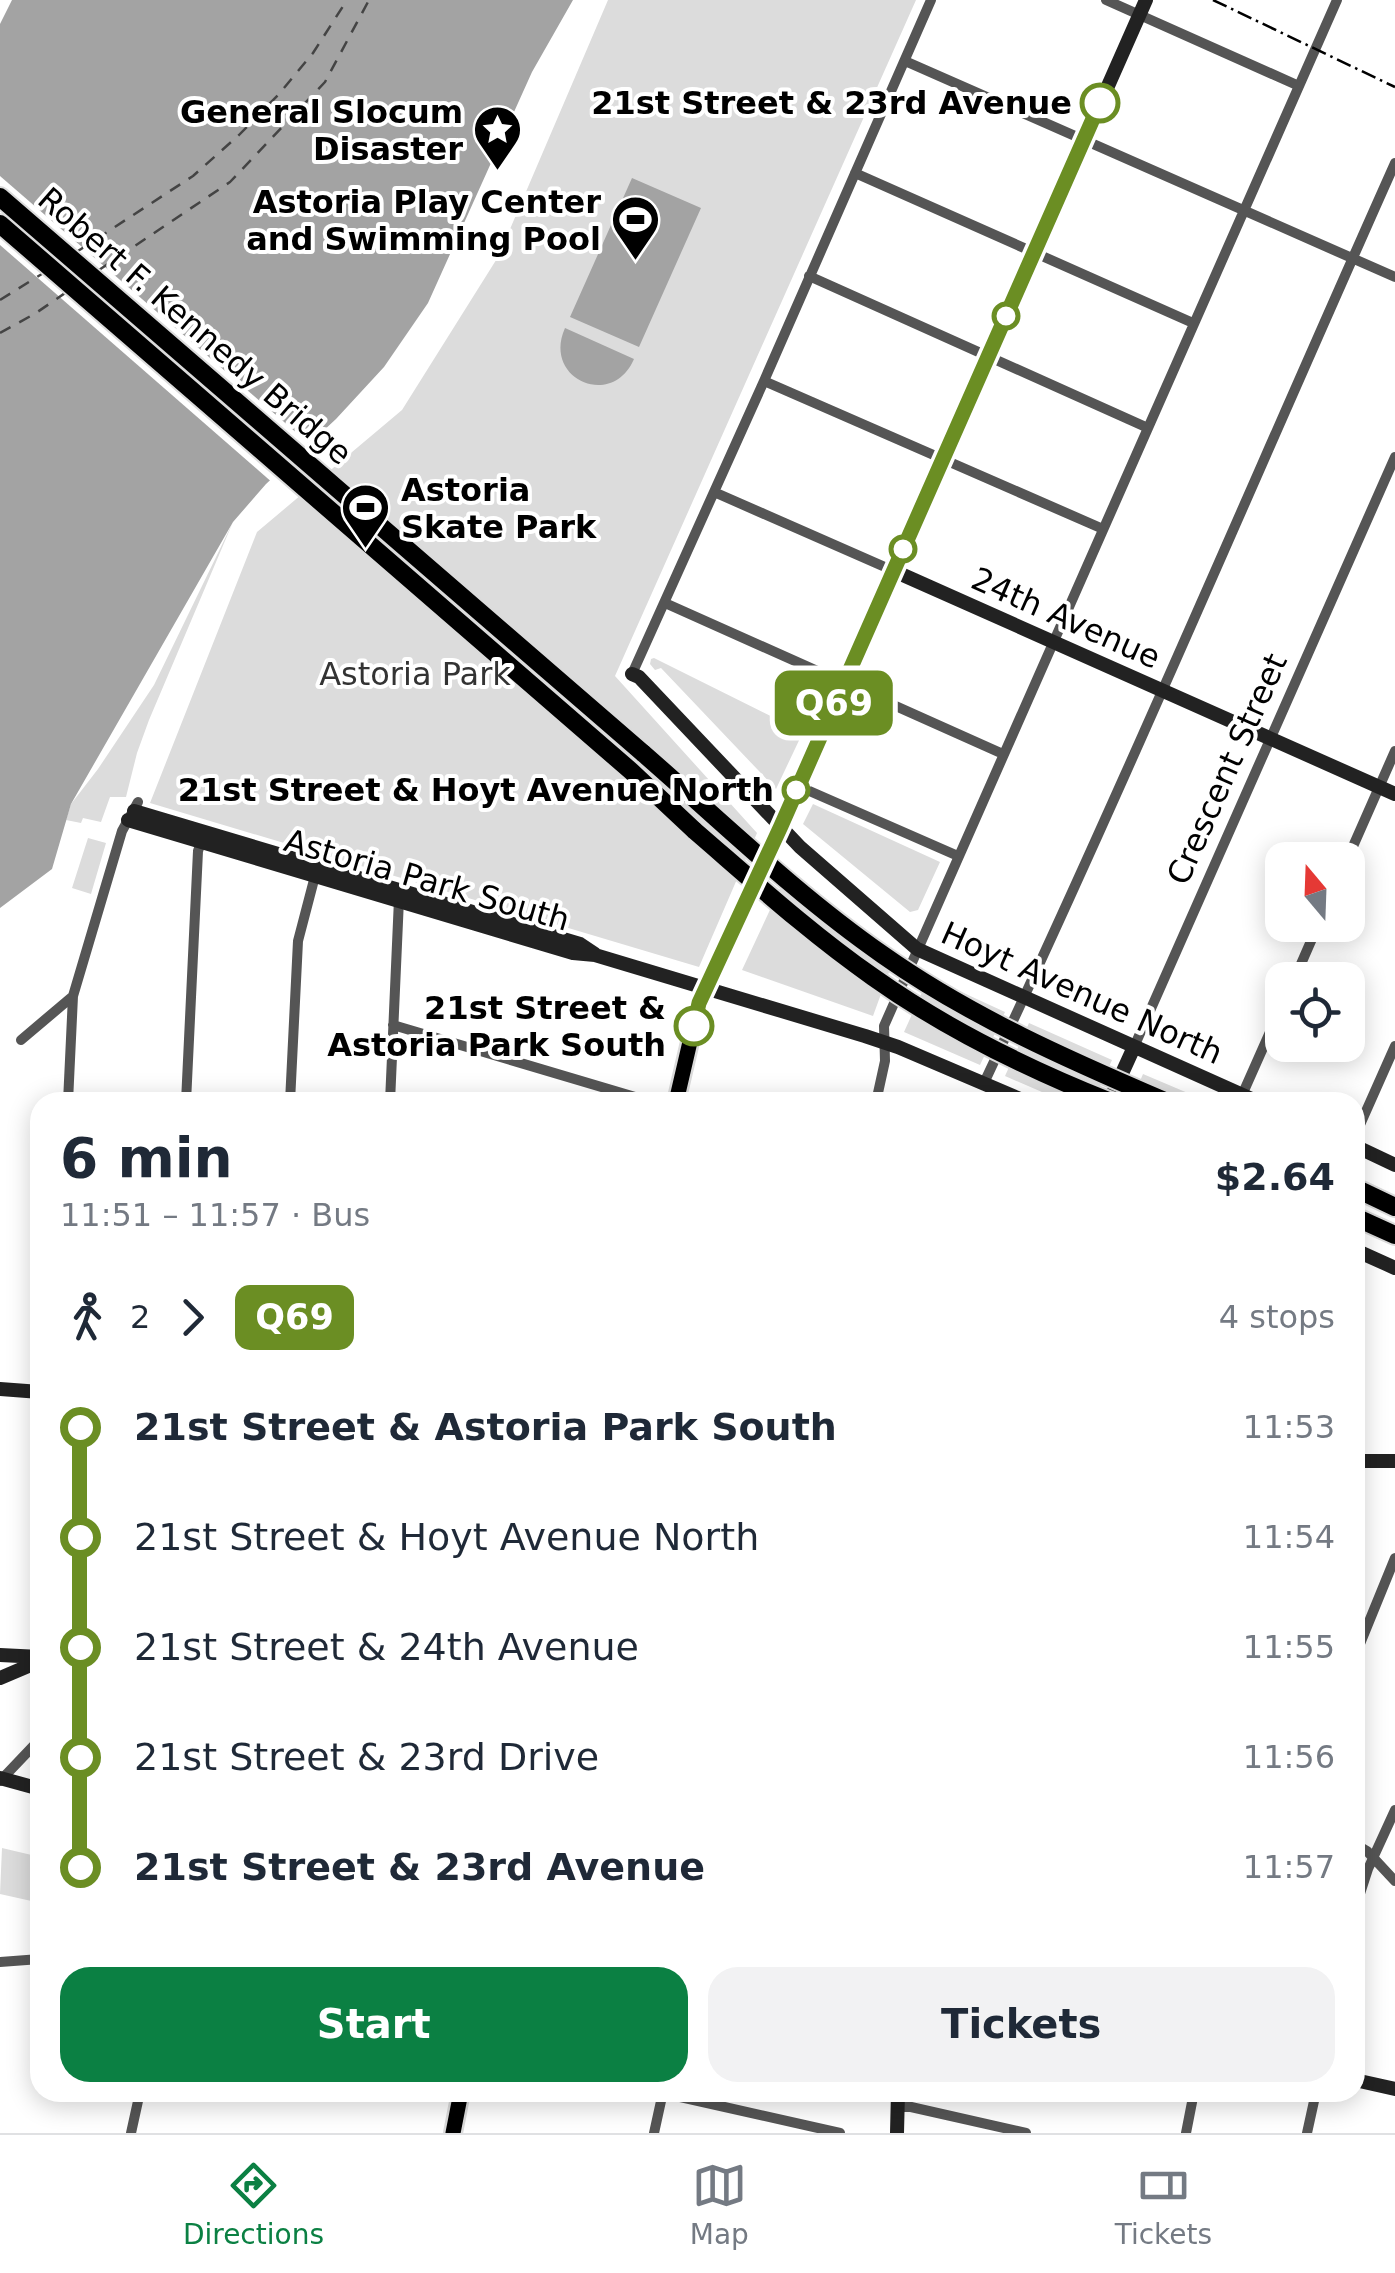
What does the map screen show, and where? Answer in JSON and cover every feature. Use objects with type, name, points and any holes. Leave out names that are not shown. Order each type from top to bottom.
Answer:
[{"type":"highway","name":"Robert F. Kennedy Bridge","points":[[0,197],[856,936],[977,1014],[1144,1092]]},
{"type":"highway","name":"Robert F. Kennedy Bridge","points":[[0,224],[816,934],[876,980],[937,1018],[1032,1069],[1086,1092]]},
{"type":"highway","points":[[1365,1188],[1395,1195]]},
{"type":"highway","points":[[1365,1190],[1395,1206]]},
{"type":"highway","points":[[1365,1211],[1395,1224]]},
{"type":"highway","points":[[1365,1224],[1395,1238]]},
{"type":"main road","points":[[679,1092],[706,988]]},
{"type":"main road","points":[[452,2133],[459,2102]]},
{"type":"street","points":[[632,674],[932,0]]},
{"type":"street","points":[[1106,0],[1299,86]]},
{"type":"street","points":[[706,988],[1146,0]]},
{"type":"street","points":[[878,1092],[885,1060],[884,1026],[1337,0]]},
{"type":"street","points":[[905,61],[1395,277]]},
{"type":"street","points":[[984,1083],[1395,163]]},
{"type":"street","points":[[855,172],[1194,323]]},
{"type":"street","points":[[809,276],[1148,428]]},
{"type":"street","points":[[764,382],[1103,529]]},
{"type":"street","name":"Crescent Street","points":[[1114,1092],[1395,457]]},
{"type":"street","name":"24th Avenue","points":[[714,492],[1395,794]]},
{"type":"street","points":[[664,603],[1003,754]]},
{"type":"street","name":"Hoyt Avenue North","points":[[632,674],[800,847],[917,949],[1227,1092]]},
{"type":"street","points":[[1354,842],[1395,750]]},
{"type":"street","points":[[798,786],[958,856]]},
{"type":"street","points":[[69,1092],[74,996],[122,832],[134,811]]},
{"type":"street","name":"Astoria Park South","points":[[134,811],[315,876],[400,896]]},
{"type":"street","points":[[186,1092],[198,851],[203,837]]},
{"type":"street","name":"Astoria Park South","points":[[203,837],[573,953],[595,954],[884,1042],[1004,1092]]},
{"type":"street","points":[[290,1092],[298,941],[315,876]]},
{"type":"street","points":[[391,1092],[400,896]]},
{"type":"street","points":[[21,1040],[74,996]]},
{"type":"street","points":[[394,1025],[618,1092]]},
{"type":"street","points":[[1244,1092],[1265,1044]]},
{"type":"street","points":[[1365,1114],[1395,1046]]},
{"type":"street","points":[[1365,1150],[1395,1164]]},
{"type":"street","points":[[1365,1254],[1395,1268]]},
{"type":"street","points":[[0,1389],[30,1391]]},
{"type":"street","points":[[1365,1460],[1395,1461]]},
{"type":"street","points":[[1365,1632],[1395,1558]]},
{"type":"street","points":[[30,1658],[0,1656],[2,1677],[30,1664]]},
{"type":"street","points":[[0,1780],[30,1749]]},
{"type":"street","points":[[0,1780],[30,1787]]},
{"type":"street","points":[[1365,1878],[1395,1810]]},
{"type":"street","points":[[1365,1851],[1395,1882]]},
{"type":"street","points":[[0,1962],[30,1960]]},
{"type":"street","points":[[1365,2082],[1395,2089]]},
{"type":"street","points":[[130,2133],[138,2102]]},
{"type":"street","points":[[654,2133],[659,2102]]},
{"type":"street","points":[[701,2102],[840,2133]]},
{"type":"street","points":[[897,2133],[898,2102]]},
{"type":"street","points":[[902,2102],[1026,2133]]},
{"type":"street","points":[[1186,2133],[1192,2102]]},
{"type":"street","points":[[1307,2133],[1314,2102]]},
{"type":"green space","name":"Astoria Park","points":[[608,0],[916,0],[615,676],[757,833],[699,967],[150,803],[257,532],[402,410],[498,257]]},
{"type":"green space","points":[[233,522],[149,720],[126,797],[110,797],[101,822],[66,820],[71,804],[154,685]]},
{"type":"green space","points":[[654,658],[803,732],[776,789],[661,668],[655,670],[650,664]]},
{"type":"green space","points":[[813,804],[940,862],[918,910],[910,912],[803,824]]},
{"type":"green space","points":[[88,838],[106,843],[91,894],[72,888]]},
{"type":"green space","points":[[788,871],[893,961],[873,1016],[742,970]]},
{"type":"green space","points":[[929,977],[1005,1012],[980,1065],[904,1032]]},
{"type":"green space","points":[[1029,1023],[1112,1060],[1098,1092],[1042,1092],[1005,1076]]},
{"type":"green space","points":[[1143,1074],[1185,1092],[1135,1092]]},
{"type":"green space","points":[[2,1848],[30,1855],[30,1901],[0,1894]]},
{"type":"shaded area","points":[[12,0],[573,0],[532,72],[428,303],[384,367],[233,522],[71,804],[52,869],[0,908],[0,24]]},
{"type":"shaded area","name":"Astoria Play Center and Swimming Pool","points":[[632,178],[701,208],[639,347],[570,317]]},
{"type":"shaded area","points":[[565,328],[634,359],[624,374],[611,383],[583,382],[563,362],[560,346]]},
{"type":"pier","points":[[0,176],[313,447],[274,484],[0,245]]},
{"type":"ferry route","points":[[78,251],[193,176],[239,135],[313,53],[347,0]]},
{"type":"ferry route","points":[[99,270],[230,182],[325,82],[369,0]]},
{"type":"ferry route","points":[[0,300],[45,272]]},
{"type":"ferry route","points":[[0,333],[68,291]]},
{"type":"railway","points":[[1213,0],[1395,87]]},
{"type":"bus line","name":"Q69","points":[[694,1026],[699,1003],[1100,103]]},
{"type":"place","name":"21st Street & 23rd Avenue","points":[[1100,103]]},
{"type":"place","name":"General Slocum Disaster","points":[[498,172]]},
{"type":"place","name":"Astoria Play Center and Swimming Pool","points":[[636,262]]},
{"type":"place","name":"Astoria Skate Park","points":[[366,550]]},
{"type":"place","name":"21st Street & Hoyt Avenue North","points":[[796,790]]},
{"type":"place","name":"21st Street & Astoria Park South","points":[[694,1026]]}]
